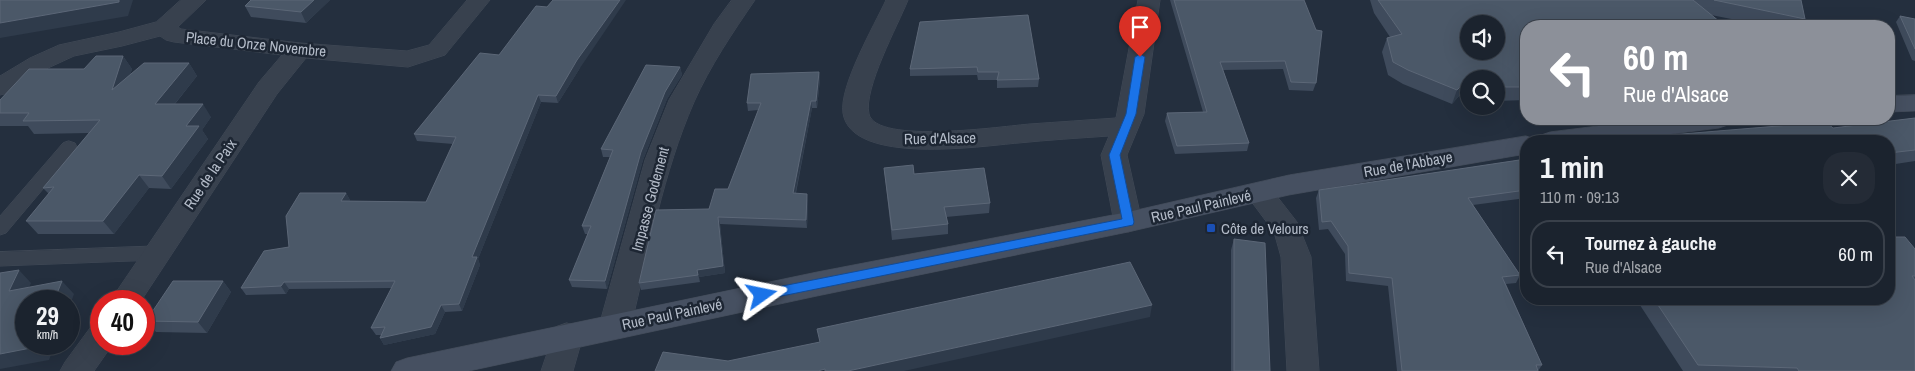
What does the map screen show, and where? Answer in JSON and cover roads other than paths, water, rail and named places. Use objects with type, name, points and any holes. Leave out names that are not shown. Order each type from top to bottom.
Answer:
[{"type":"street","points":[[0,87],[40,63],[67,50],[122,39],[164,27],[195,0]]},
{"type":"street","name":"Place du Onze Novembre","points":[[164,27],[174,35],[300,50],[408,59],[437,50],[479,0]]},
{"type":"street","name":"Impasse Godement","points":[[615,326],[662,151],[682,100],[726,24],[744,0]]},
{"type":"street","name":"Rue d'Alsace","points":[[897,0],[857,93],[856,114],[860,122],[873,132],[889,137],[911,140],[949,140],[1125,126]]},
{"type":"street","points":[[1128,222],[1114,155],[1131,114],[1149,0]]},
{"type":"street","name":"Rue de la Paix","points":[[132,290],[268,88],[300,50]]},
{"type":"street","points":[[1895,104],[1915,103]]},
{"type":"street","points":[[1596,135],[1673,125]]},
{"type":"street","name":"Rue de l'Abbaye","points":[[1290,185],[1520,146]]},
{"type":"street","name":"Rue Paul Painlevé","points":[[407,371],[817,284],[1128,222],[1290,185]]},
{"type":"street","points":[[1259,193],[1287,229],[1296,256],[1303,371]]},
{"type":"street","points":[[557,371],[567,336]]},
{"type":"street","points":[[76,371],[90,352]]},
{"type":"lane","points":[[0,228],[69,147]]},
{"type":"lane","points":[[0,258],[157,253]]},
{"type":"place","name":"Côte de Velours","points":[[1211,228]]}]
